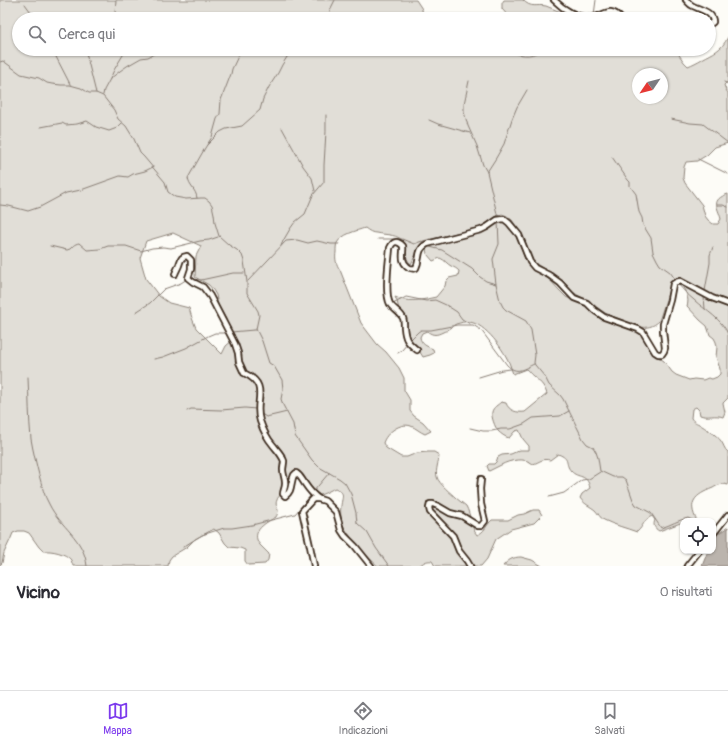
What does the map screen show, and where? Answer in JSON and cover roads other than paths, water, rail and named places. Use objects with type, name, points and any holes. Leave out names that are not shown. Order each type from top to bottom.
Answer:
[{"type":"street","points":[[554,0],[573,12]]},
{"type":"street","points":[[686,0],[692,6],[706,12]]},
{"type":"street","points":[[417,350],[405,337],[404,320],[402,316],[389,302],[388,281],[390,248],[392,244],[394,242],[398,242],[403,246],[404,250],[402,259],[404,263],[413,269],[416,268],[418,264],[420,249],[423,246],[481,230],[502,218],[509,222],[519,235],[526,250],[527,256],[535,268],[549,275],[560,283],[574,298],[587,303],[604,317],[643,332],[658,354],[662,354],[665,348],[663,324],[673,284],[680,281],[712,298],[728,304]]},
{"type":"street","points":[[175,274],[180,259],[183,256],[187,256],[191,260],[191,269],[188,278],[203,287],[210,296],[236,348],[239,362],[244,373],[255,380],[260,391],[257,408],[259,420],[265,433],[283,458],[285,485],[283,490],[284,496],[288,494],[292,488],[292,478],[294,474],[296,473],[300,475],[313,495],[325,501],[336,512],[341,530],[372,566]]},
{"type":"street","points":[[470,566],[459,551],[453,536],[430,512],[429,508],[430,504],[433,504],[450,513],[462,516],[478,526],[481,526],[485,521],[481,504],[481,479]]},
{"type":"street","points":[[314,566],[302,511],[313,500],[319,499]]},
{"type":"street","points":[[716,530],[728,514]]},
{"type":"street","points":[[687,566],[697,554]]},
{"type":"waterway","points":[[115,12],[116,0]]},
{"type":"waterway","points":[[330,12],[335,0]]},
{"type":"waterway","points":[[594,12],[596,0]]},
{"type":"waterway","points":[[25,4],[31,12]]},
{"type":"waterway","points":[[56,56],[70,84]]},
{"type":"waterway","points":[[87,56],[96,93]]},
{"type":"waterway","points":[[103,95],[104,90],[122,56]]},
{"type":"waterway","points":[[110,79],[127,66],[141,58],[150,56]]},
{"type":"waterway","points":[[197,198],[188,178],[212,137],[220,114],[221,100],[238,56]]},
{"type":"waterway","points":[[207,145],[220,132],[226,129],[242,126],[260,110],[263,99],[269,87],[288,56]]},
{"type":"waterway","points":[[0,62],[3,61],[21,74],[39,78],[47,83],[70,85],[81,88],[89,93],[96,93],[103,96],[114,110],[118,119],[126,126],[140,153],[165,182],[168,192],[175,197],[186,199],[205,198],[209,201],[212,205],[219,236],[242,255],[247,282],[247,293],[259,315],[256,329],[262,341],[269,363],[274,366],[282,380],[283,389],[281,399],[293,424],[295,436],[312,460],[319,467],[345,483],[351,494],[357,523],[367,532],[389,566]]},
{"type":"waterway","points":[[469,81],[464,104],[464,112],[468,126],[487,172],[498,218]]},
{"type":"waterway","points":[[724,82],[728,84]]},
{"type":"waterway","points":[[487,172],[504,144],[517,107],[527,90]]},
{"type":"waterway","points":[[281,246],[295,222],[305,214],[313,195],[324,182],[326,115]]},
{"type":"waterway","points":[[671,119],[703,124],[728,143]]},
{"type":"waterway","points":[[429,120],[470,133]]},
{"type":"waterway","points":[[41,127],[62,123],[66,125],[77,124],[87,121],[96,127],[109,131],[117,128],[122,123]]},
{"type":"waterway","points":[[282,128],[303,166],[312,178],[315,191]]},
{"type":"waterway","points":[[612,157],[630,182],[630,186],[636,194],[643,225],[651,238],[653,252],[657,260],[660,265],[670,272],[675,279]]},
{"type":"waterway","points":[[698,159],[728,174]]},
{"type":"waterway","points":[[0,205],[28,211],[40,207],[66,193],[81,190],[120,176],[128,177],[153,167]]},
{"type":"waterway","points":[[717,205],[728,207]]},
{"type":"waterway","points":[[498,221],[499,244],[493,259],[500,301],[506,310],[526,321],[531,330],[535,365],[545,377],[549,385],[563,399],[583,439],[587,444],[593,447],[598,458],[600,471],[613,477],[622,477],[626,480],[636,505],[651,513],[661,528],[680,520]]},
{"type":"waterway","points":[[50,246],[67,250],[79,243],[87,250],[100,249],[108,246],[126,246],[141,251],[152,248],[171,248],[218,237]]},
{"type":"waterway","points":[[378,239],[402,239],[414,244],[422,241],[425,243]]},
{"type":"waterway","points":[[248,281],[286,241],[297,240],[308,243],[317,241],[339,244]]},
{"type":"waterway","points":[[427,245],[442,250],[472,269],[486,281],[496,284]]},
{"type":"waterway","points":[[705,291],[710,255],[713,247]]},
{"type":"waterway","points":[[192,279],[201,280],[233,273],[244,273]]},
{"type":"waterway","points":[[136,312],[150,303],[164,289],[181,283],[187,279]]},
{"type":"waterway","points":[[678,284],[718,320],[728,334]]},
{"type":"waterway","points":[[393,304],[406,297],[426,301],[435,300],[457,312],[462,319],[470,324]]},
{"type":"waterway","points":[[704,297],[705,309]]},
{"type":"waterway","points":[[410,340],[421,330],[431,330],[457,325],[473,325],[481,330],[507,365],[514,370],[520,370],[534,364]]},
{"type":"waterway","points":[[231,332],[256,330]]},
{"type":"waterway","points":[[154,359],[186,348],[215,333],[226,333]]},
{"type":"waterway","points":[[398,353],[407,344]]},
{"type":"waterway","points":[[479,377],[502,370],[511,369]]},
{"type":"waterway","points":[[28,377],[31,439],[43,490],[47,501],[54,512],[77,540],[85,556],[87,566]]},
{"type":"waterway","points":[[187,411],[191,409],[256,409]]},
{"type":"waterway","points":[[470,428],[483,431],[510,429],[524,424],[533,418],[560,416],[569,411]]},
{"type":"waterway","points":[[260,413],[266,417],[287,412]]},
{"type":"waterway","points":[[549,497],[564,493],[582,480],[589,479],[600,472]]},
{"type":"waterway","points":[[313,492],[329,473]]},
{"type":"waterway","points":[[183,547],[202,535],[224,528],[252,525],[295,514],[311,495]]}]
